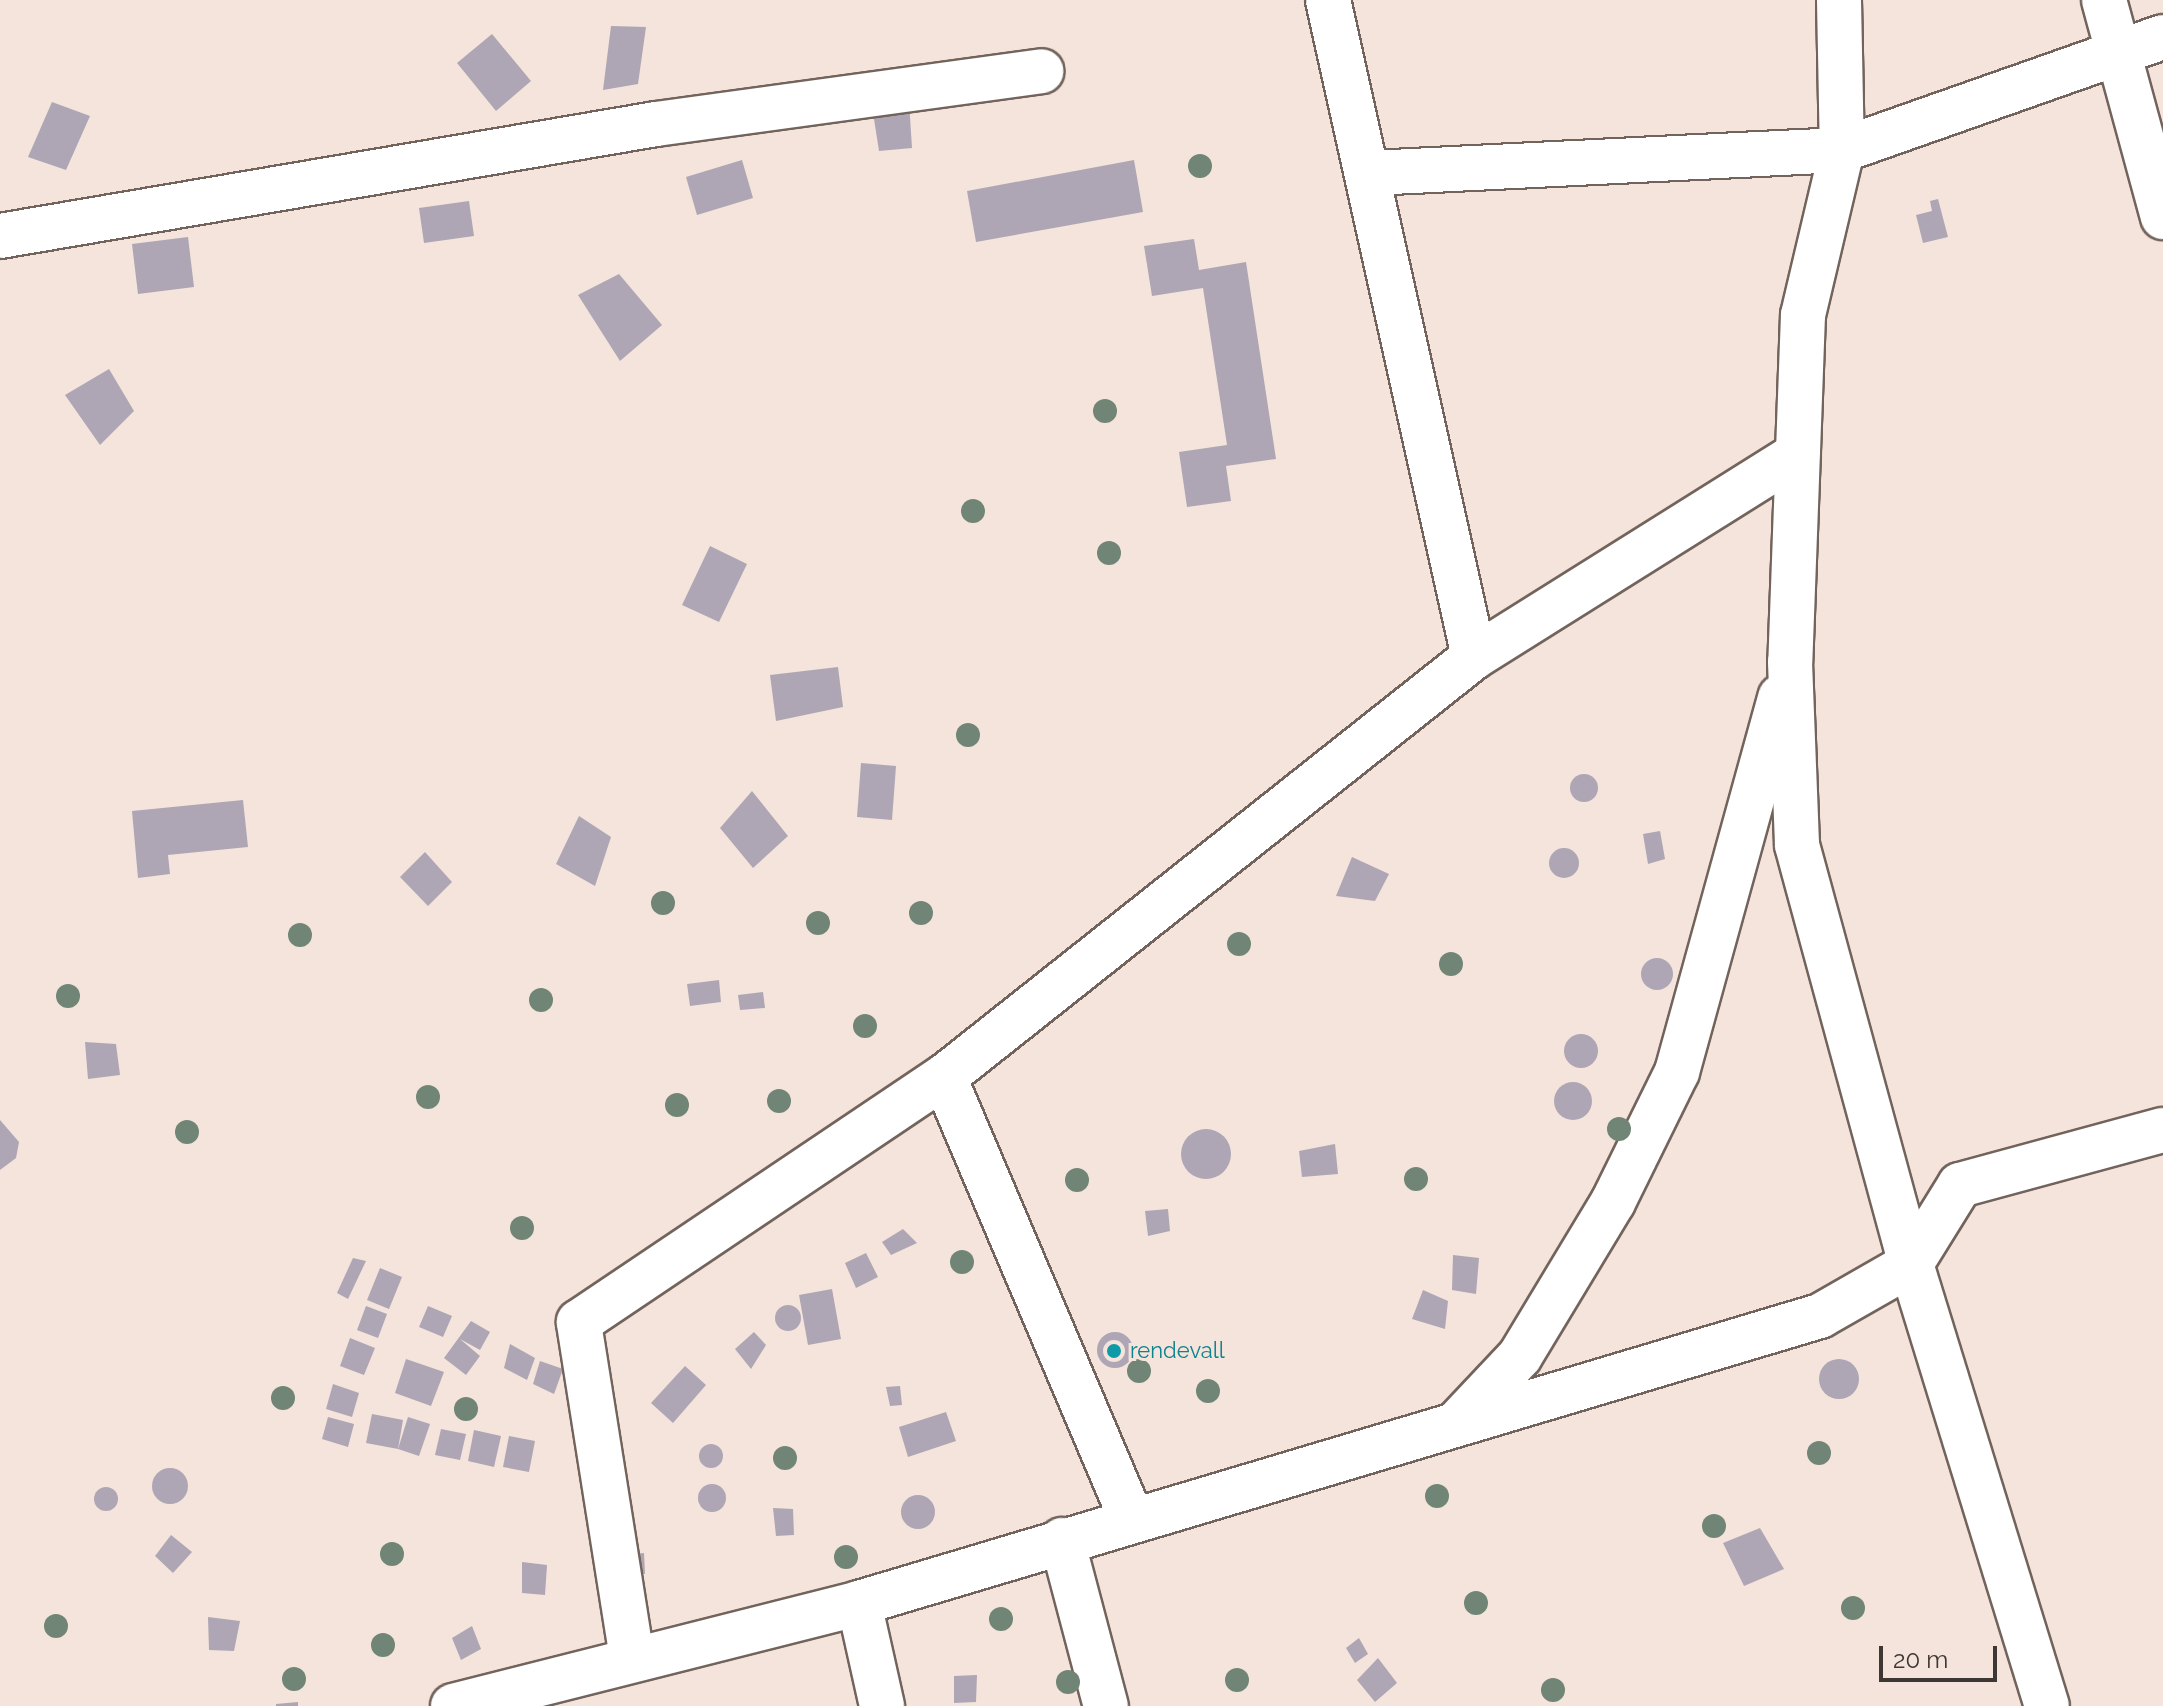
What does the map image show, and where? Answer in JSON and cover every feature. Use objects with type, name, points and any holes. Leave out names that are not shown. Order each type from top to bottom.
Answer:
[{"type":"street","points":[[1328,0],[1371,173],[1474,657]]},
{"type":"street","points":[[1839,0],[1842,150],[1803,315],[1790,662],[1797,845],[1911,1264],[2047,1706]]},
{"type":"street","points":[[2104,0],[2163,217]]},
{"type":"street","points":[[1371,173],[1842,150],[2163,37]]},
{"type":"street","points":[[0,236],[656,124],[1041,71]]},
{"type":"street","points":[[632,1658],[579,1322],[944,1077],[1474,657],[1798,454]]},
{"type":"street","points":[[1454,1425],[1520,1356],[1613,1202],[1677,1072],[1790,662]]},
{"type":"street","points":[[944,1077],[1131,1517]]},
{"type":"street","points":[[453,1706],[632,1658],[859,1603],[1131,1517],[1820,1316],[1911,1264],[1960,1185],[2163,1130]]},
{"type":"street","points":[[1062,1540],[1106,1706]]},
{"type":"street","points":[[859,1603],[882,1706]]},
{"type":"building","points":[[611,26],[646,27],[638,84],[603,90]]},
{"type":"building","points":[[492,34],[531,81],[496,111],[457,63]]},
{"type":"building","points":[[52,102],[90,116],[66,170],[28,157]]},
{"type":"building","points":[[909,102],[912,148],[879,151],[872,106]]},
{"type":"building","points":[[742,160],[753,198],[697,215],[686,177]]},
{"type":"building","points":[[1134,160],[1143,212],[976,242],[967,191]]},
{"type":"building","points":[[1938,199],[1948,237],[1923,243],[1916,215],[1932,211],[1930,201]]},
{"type":"building","points":[[469,201],[474,236],[424,243],[419,208]]},
{"type":"building","points":[[188,237],[194,287],[138,294],[132,244]]},
{"type":"building","points":[[1194,239],[1199,270],[1246,262],[1276,459],[1226,466],[1231,501],[1187,507],[1179,452],[1227,445],[1203,288],[1152,296],[1144,246]]},
{"type":"building","points":[[619,274],[662,325],[620,361],[578,295]]},
{"type":"building","points":[[109,369],[134,411],[100,445],[65,395]]},
{"type":"building","points":[[710,546],[747,564],[719,622],[682,605]]},
{"type":"building","points":[[838,667],[843,707],[776,721],[770,675]]},
{"type":"building","points":[[861,763],[896,766],[892,820],[857,817]]},
{"type":"building","points":[[1584,774],[1594,778],[1598,788],[1594,798],[1584,802],[1574,798],[1570,788],[1574,778]]},
{"type":"building","points":[[752,791],[788,836],[753,868],[720,828]]},
{"type":"building","points":[[243,800],[248,847],[168,855],[170,874],[138,878],[132,811]]},
{"type":"building","points":[[579,816],[611,837],[595,886],[556,864]]},
{"type":"building","points":[[1660,831],[1665,859],[1648,864],[1643,834]]},
{"type":"building","points":[[1564,848],[1570,849],[1578,857],[1578,869],[1570,877],[1564,878],[1558,877],[1550,869],[1549,863],[1550,857],[1558,849]]},
{"type":"building","points":[[425,852],[452,882],[428,906],[400,877]]},
{"type":"building","points":[[1352,857],[1389,874],[1375,901],[1336,896]]},
{"type":"building","points":[[1657,958],[1669,962],[1673,974],[1669,986],[1657,990],[1645,986],[1641,974],[1645,962]]},
{"type":"building","points":[[719,980],[721,1002],[690,1006],[687,984]]},
{"type":"building","points":[[763,992],[765,1008],[740,1010],[738,995]]},
{"type":"building","points":[[1581,1034],[1593,1039],[1598,1051],[1593,1063],[1581,1068],[1569,1063],[1564,1051],[1569,1039]]},
{"type":"building","points":[[85,1042],[116,1044],[120,1075],[88,1079]]},
{"type":"building","points":[[1573,1082],[1586,1088],[1592,1101],[1586,1114],[1573,1120],[1560,1114],[1554,1101],[1560,1088]]},
{"type":"building","points":[[0,1120],[19,1142],[16,1158],[0,1170]]},
{"type":"building","points":[[1206,1129],[1224,1136],[1231,1154],[1224,1172],[1206,1179],[1188,1172],[1181,1154],[1188,1136]]},
{"type":"building","points":[[1335,1144],[1338,1174],[1302,1177],[1299,1151]]},
{"type":"building","points":[[1168,1209],[1170,1231],[1148,1236],[1145,1211]]},
{"type":"building","points":[[903,1229],[917,1243],[891,1255],[882,1242]]},
{"type":"building","points":[[866,1253],[878,1277],[856,1288],[845,1263]]},
{"type":"building","points":[[1453,1255],[1479,1258],[1476,1294],[1452,1290]]},
{"type":"building","points":[[353,1258],[366,1261],[348,1299],[337,1293]]},
{"type":"building","points":[[380,1268],[402,1277],[389,1309],[367,1300]]},
{"type":"building","points":[[832,1289],[841,1339],[808,1345],[799,1295]]},
{"type":"building","points":[[1423,1290],[1448,1301],[1445,1329],[1412,1319]]},
{"type":"building","points":[[788,1305],[797,1309],[801,1318],[797,1327],[788,1331],[779,1327],[775,1318],[779,1309]]},
{"type":"building","points":[[366,1306],[387,1314],[378,1338],[357,1330]]},
{"type":"building","points":[[428,1306],[452,1316],[443,1337],[419,1327]]},
{"type":"building","points":[[471,1321],[490,1332],[480,1350],[460,1339],[480,1356],[466,1375],[444,1358]]},
{"type":"building","points":[[754,1332],[766,1345],[751,1369],[735,1349]]},
{"type":"building","name":"rendevall","points":[[1115,1332],[1127,1338],[1133,1350],[1127,1362],[1115,1368],[1103,1362],[1097,1350],[1103,1338]]},
{"type":"building","points":[[350,1338],[375,1348],[364,1375],[340,1366]]},
{"type":"building","points":[[510,1344],[535,1358],[527,1380],[504,1368]]},
{"type":"building","points":[[406,1359],[444,1372],[431,1406],[395,1393]]},
{"type":"building","points":[[1839,1359],[1853,1365],[1859,1379],[1853,1393],[1839,1399],[1825,1393],[1819,1379],[1825,1365]]},
{"type":"building","points":[[540,1361],[563,1369],[554,1394],[533,1384]]},
{"type":"building","points":[[685,1366],[706,1385],[673,1423],[651,1403]]},
{"type":"building","points":[[333,1384],[359,1393],[352,1417],[326,1409]]},
{"type":"building","points":[[900,1386],[902,1405],[890,1406],[886,1387]]},
{"type":"building","points":[[946,1412],[956,1441],[908,1457],[899,1427]]},
{"type":"building","points":[[372,1414],[403,1420],[398,1449],[366,1443]]},
{"type":"building","points":[[328,1417],[354,1424],[348,1447],[322,1439]]},
{"type":"building","points":[[408,1417],[430,1424],[419,1456],[398,1449]]},
{"type":"building","points":[[441,1429],[466,1434],[460,1460],[435,1455]]},
{"type":"building","points":[[474,1430],[501,1436],[494,1467],[468,1461]]},
{"type":"building","points":[[509,1436],[535,1441],[529,1472],[503,1467]]},
{"type":"building","points":[[711,1444],[722,1451],[723,1456],[716,1467],[711,1468],[700,1461],[699,1456],[706,1445]]},
{"type":"building","points":[[170,1468],[183,1473],[188,1486],[183,1499],[170,1504],[157,1499],[152,1486],[157,1473]]},
{"type":"building","points":[[712,1484],[722,1488],[726,1498],[722,1508],[712,1512],[702,1508],[698,1498],[702,1488]]},
{"type":"building","points":[[101,1487],[111,1487],[118,1494],[118,1504],[111,1511],[101,1511],[94,1504],[94,1494]]},
{"type":"building","points":[[918,1495],[930,1500],[935,1512],[930,1524],[918,1529],[906,1524],[901,1512],[906,1500]]},
{"type":"building","points":[[773,1508],[793,1509],[794,1535],[776,1536]]},
{"type":"building","points":[[1760,1528],[1784,1569],[1744,1586],[1723,1543]]},
{"type":"building","points":[[171,1535],[192,1552],[173,1573],[155,1556]]},
{"type":"building","points":[[644,1553],[645,1574],[625,1574],[623,1555]]},
{"type":"building","points":[[522,1562],[547,1565],[545,1595],[522,1593]]},
{"type":"building","points":[[208,1617],[240,1621],[234,1651],[209,1650]]},
{"type":"building","points":[[472,1626],[481,1649],[461,1660],[452,1638]]},
{"type":"building","points":[[1359,1638],[1368,1654],[1355,1663],[1346,1648]]},
{"type":"building","points":[[1378,1658],[1397,1683],[1375,1702],[1357,1680]]},
{"type":"building","points":[[977,1675],[976,1702],[954,1703],[954,1676]]},
{"type":"building","points":[[298,1702],[298,1706],[276,1706],[276,1704]]},
{"type":"place","name":"rendevall","points":[[1114,1351]]}]
